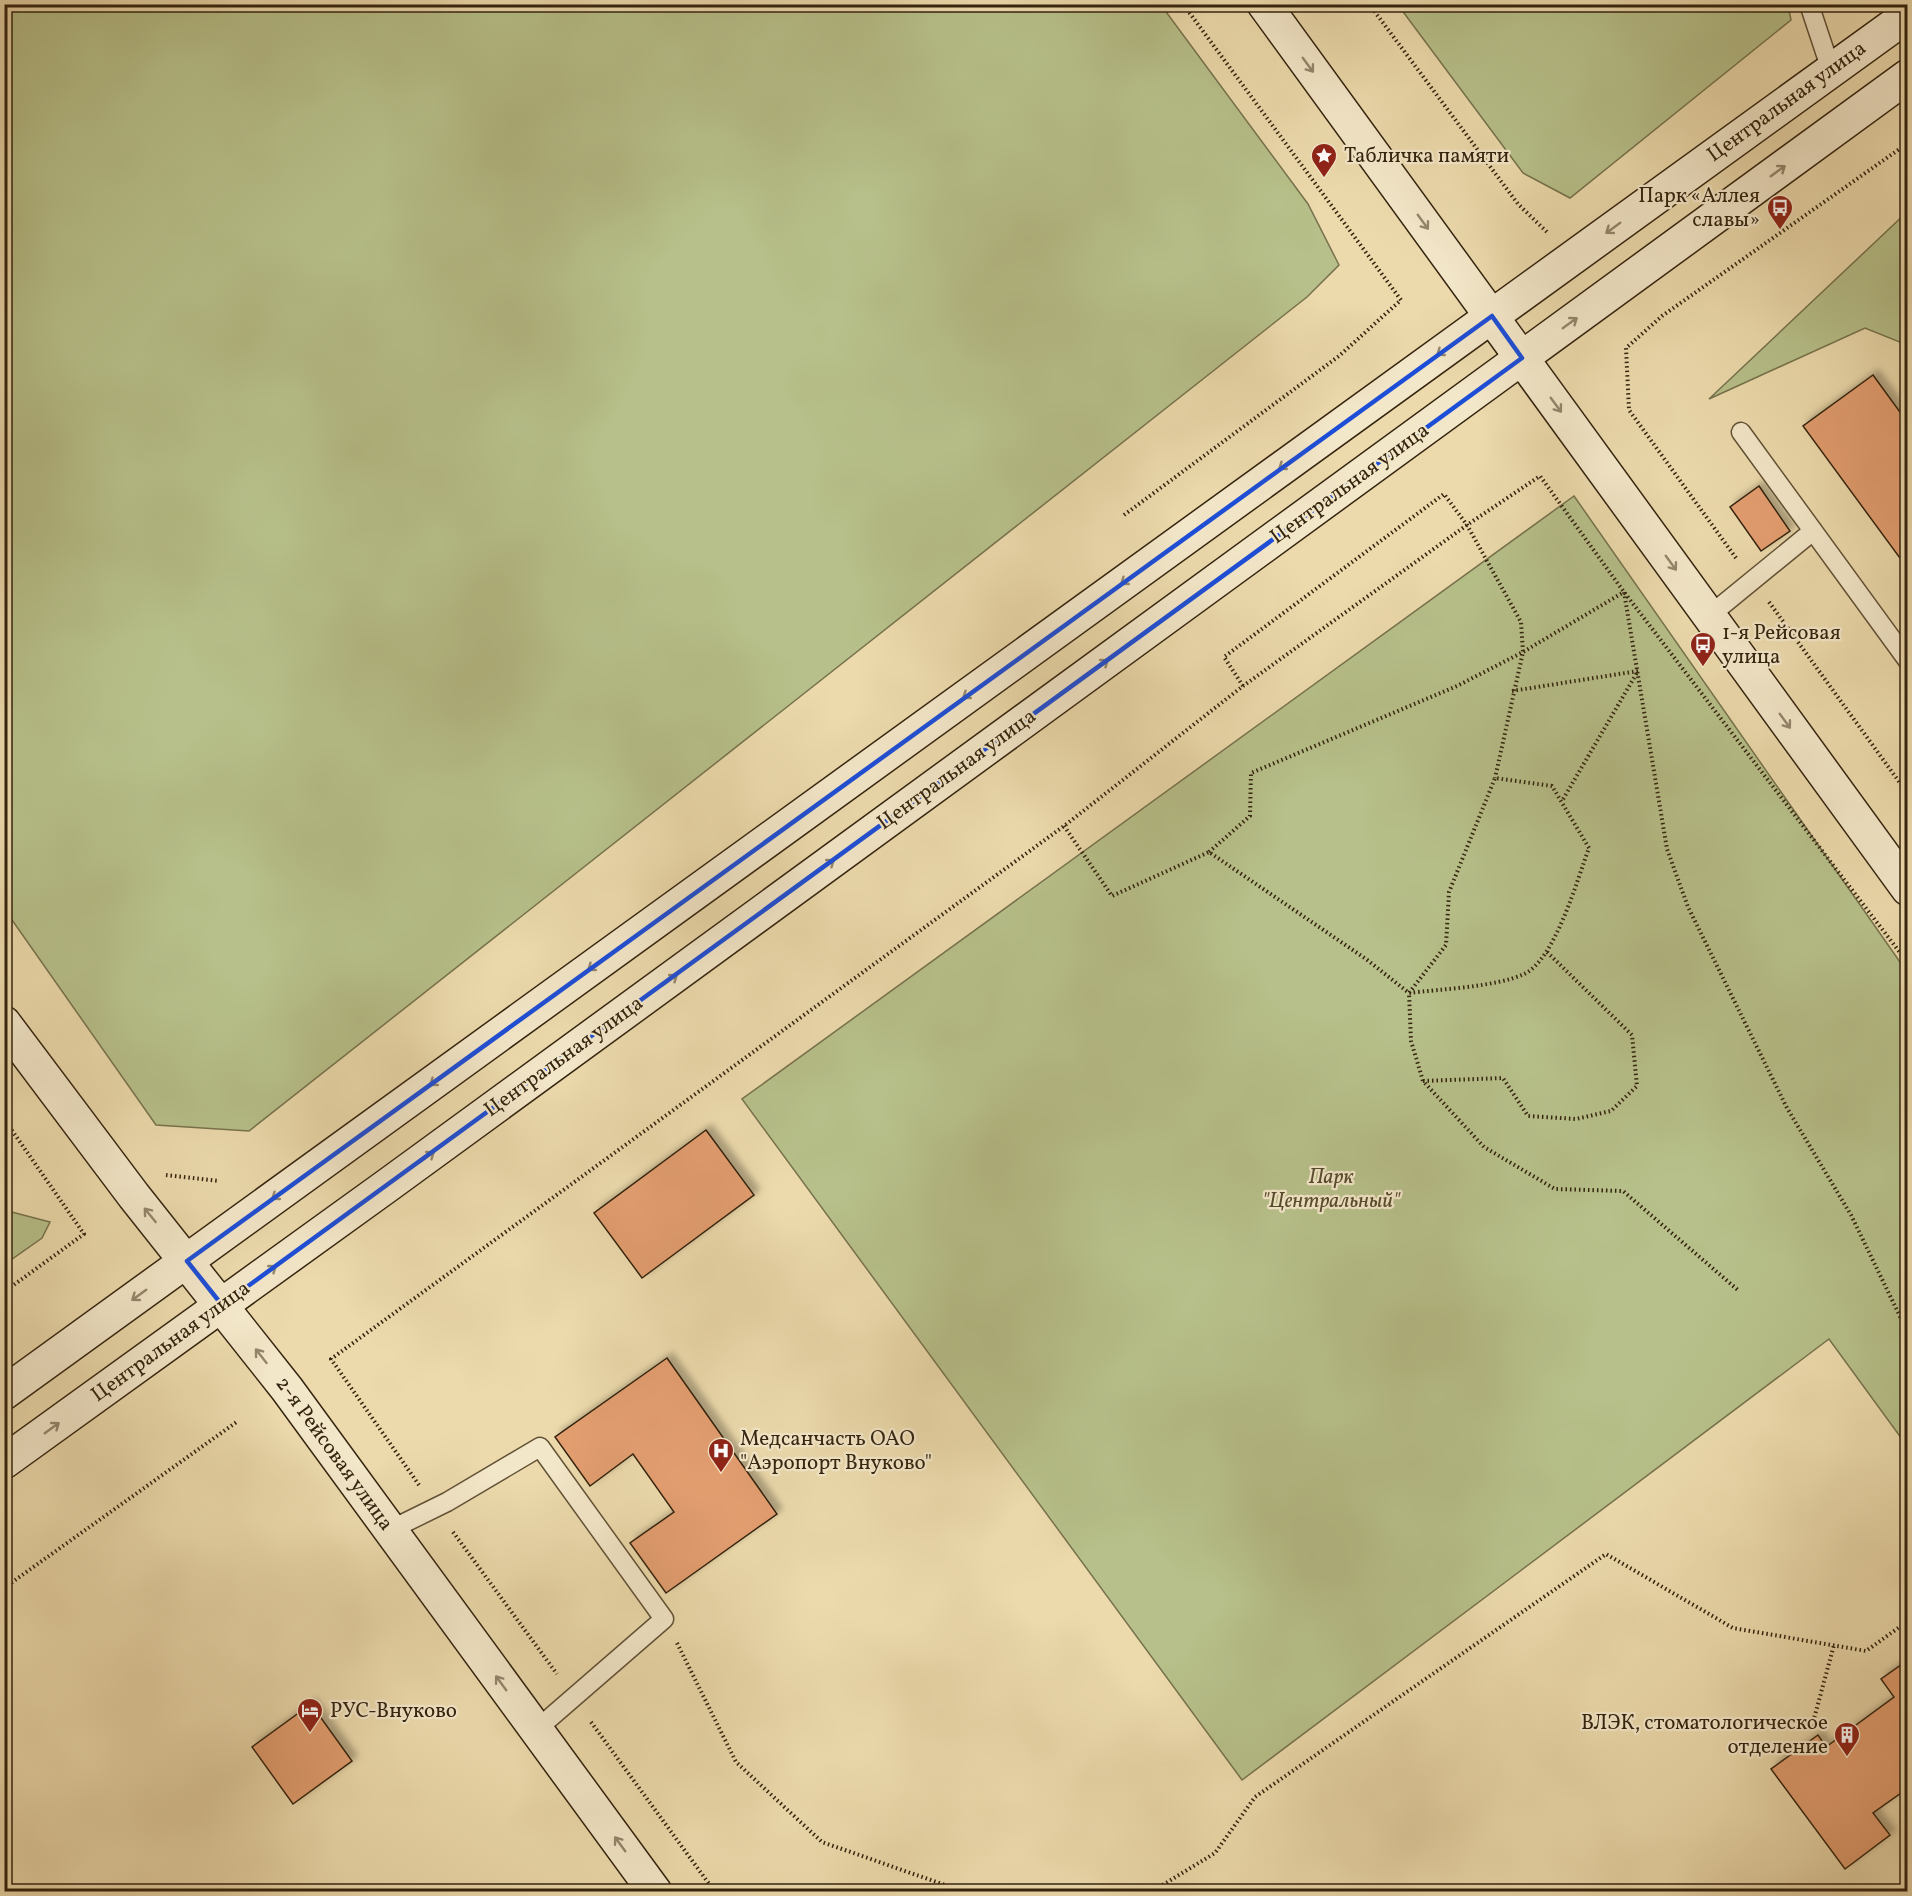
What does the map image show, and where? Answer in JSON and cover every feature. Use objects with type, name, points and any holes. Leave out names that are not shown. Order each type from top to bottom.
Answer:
[{"type":"main road","points":[[1264,4],[1908,889]]},
{"type":"main road","name":"Центральная улица","points":[[4,1393],[1908,15]]},
{"type":"main road","name":"Центральная улица","points":[[4,1462],[1908,76]]},
{"type":"main road","name":"2-я Рейсовая улица","points":[[10,1038],[222,1305],[655,1892]]},
{"type":"lane","points":[[1809,4],[1831,70]]},
{"type":"lane","points":[[1741,432],[1908,661]]},
{"type":"lane","points":[[1709,616],[1813,531]]},
{"type":"lane","points":[[390,1530],[540,1447],[664,1619],[536,1730]]},
{"type":"path","points":[[1124,515],[1339,356],[1401,300],[1183,4]]},
{"type":"path","points":[[1369,4],[1518,204],[1548,233]]},
{"type":"path","points":[[1629,410],[1626,348],[1662,316],[1908,143]]},
{"type":"path","points":[[714,1892],[435,1507],[331,1359],[1064,826],[1243,686],[1467,525],[1540,476],[1624,592],[1908,963]]},
{"type":"path","points":[[1243,686],[1224,657],[1444,494],[1467,525],[1521,622],[1523,652],[1512,691],[1495,778],[1449,892],[1446,945],[1410,993],[1411,1041],[1423,1081],[1484,1147],[1555,1189],[1623,1191],[1739,1291]]},
{"type":"path","points":[[1064,826],[1112,896],[1209,852],[1250,816],[1251,773],[1457,686],[1523,652],[1624,592]]},
{"type":"path","points":[[1624,592],[1667,849],[1688,907],[1787,1108],[1851,1215],[1908,1333]]},
{"type":"path","points":[[1512,691],[1638,672]]},
{"type":"path","points":[[1562,801],[1638,672]]},
{"type":"path","points":[[1209,852],[1366,959],[1410,993],[1494,982],[1525,974],[1547,952],[1590,848],[1552,786],[1495,778]]},
{"type":"path","points":[[1423,1081],[1503,1078],[1528,1116],[1576,1119],[1611,1111],[1637,1086],[1632,1035],[1547,952]]},
{"type":"path","points":[[4,1119],[84,1234],[4,1292]]},
{"type":"path","points":[[164,1175],[219,1181]]},
{"type":"path","points":[[4,1588],[238,1421]]},
{"type":"path","points":[[1151,1892],[1215,1853],[1255,1797],[1606,1554],[1732,1628],[1866,1651],[1908,1621]]},
{"type":"path","points":[[664,1619],[736,1762],[822,1842],[945,1885],[955,1892]]},
{"type":"path","points":[[1812,1726],[1833,1645]]},
{"type":"highlighted area","points":[[1492,316],[1522,358],[222,1305],[187,1261]]},
{"type":"green space","points":[[5,4],[1161,5],[1308,204],[1339,265],[1307,297],[249,1131],[156,1125],[5,910]]},
{"type":"green space","points":[[1398,5],[1788,5],[1791,20],[1570,198],[1523,173]]},
{"type":"green space","points":[[1907,212],[1907,345],[1865,328],[1709,399]]},
{"type":"green space","name":"Парк \"Центральный\"","points":[[1574,496],[1907,972],[1907,1446],[1829,1339],[1242,1780],[742,1099]]},
{"type":"green space","points":[[4,1210],[50,1222],[42,1238],[5,1264]]},
{"type":"building","points":[[1873,375],[1908,423],[1908,569],[1803,426]]},
{"type":"building","points":[[1759,486],[1790,531],[1761,551],[1730,507]]},
{"type":"building","points":[[706,1130],[754,1195],[642,1278],[594,1213]]},
{"type":"building","points":[[667,1358],[777,1514],[666,1593],[630,1543],[674,1512],[633,1454],[590,1486],[555,1437]]},
{"type":"building","name":"ВЛЭК, стоматологическое отделение","points":[[1908,1660],[1908,1788],[1873,1813],[1890,1835],[1845,1869],[1771,1769],[1818,1735],[1826,1747],[1894,1697],[1881,1679]]},
{"type":"building","points":[[311,1704],[352,1761],[293,1804],[252,1747]]},
{"type":"place","name":"Табличка памяти","points":[[1324,179]]},
{"type":"place","name":"Парк «Аллея славы»","points":[[1780,231]]},
{"type":"place","name":"1-я Рейсовая улица","points":[[1703,668]]},
{"type":"place","name":"Медсанчасть ОАО \"Аэропорт Внуково\"","points":[[721,1474]]},
{"type":"place","name":"РУС-Внуково","points":[[310,1734]]},
{"type":"place","name":"ВЛЭК, стоматологическое отделение","points":[[1847,1758]]}]
